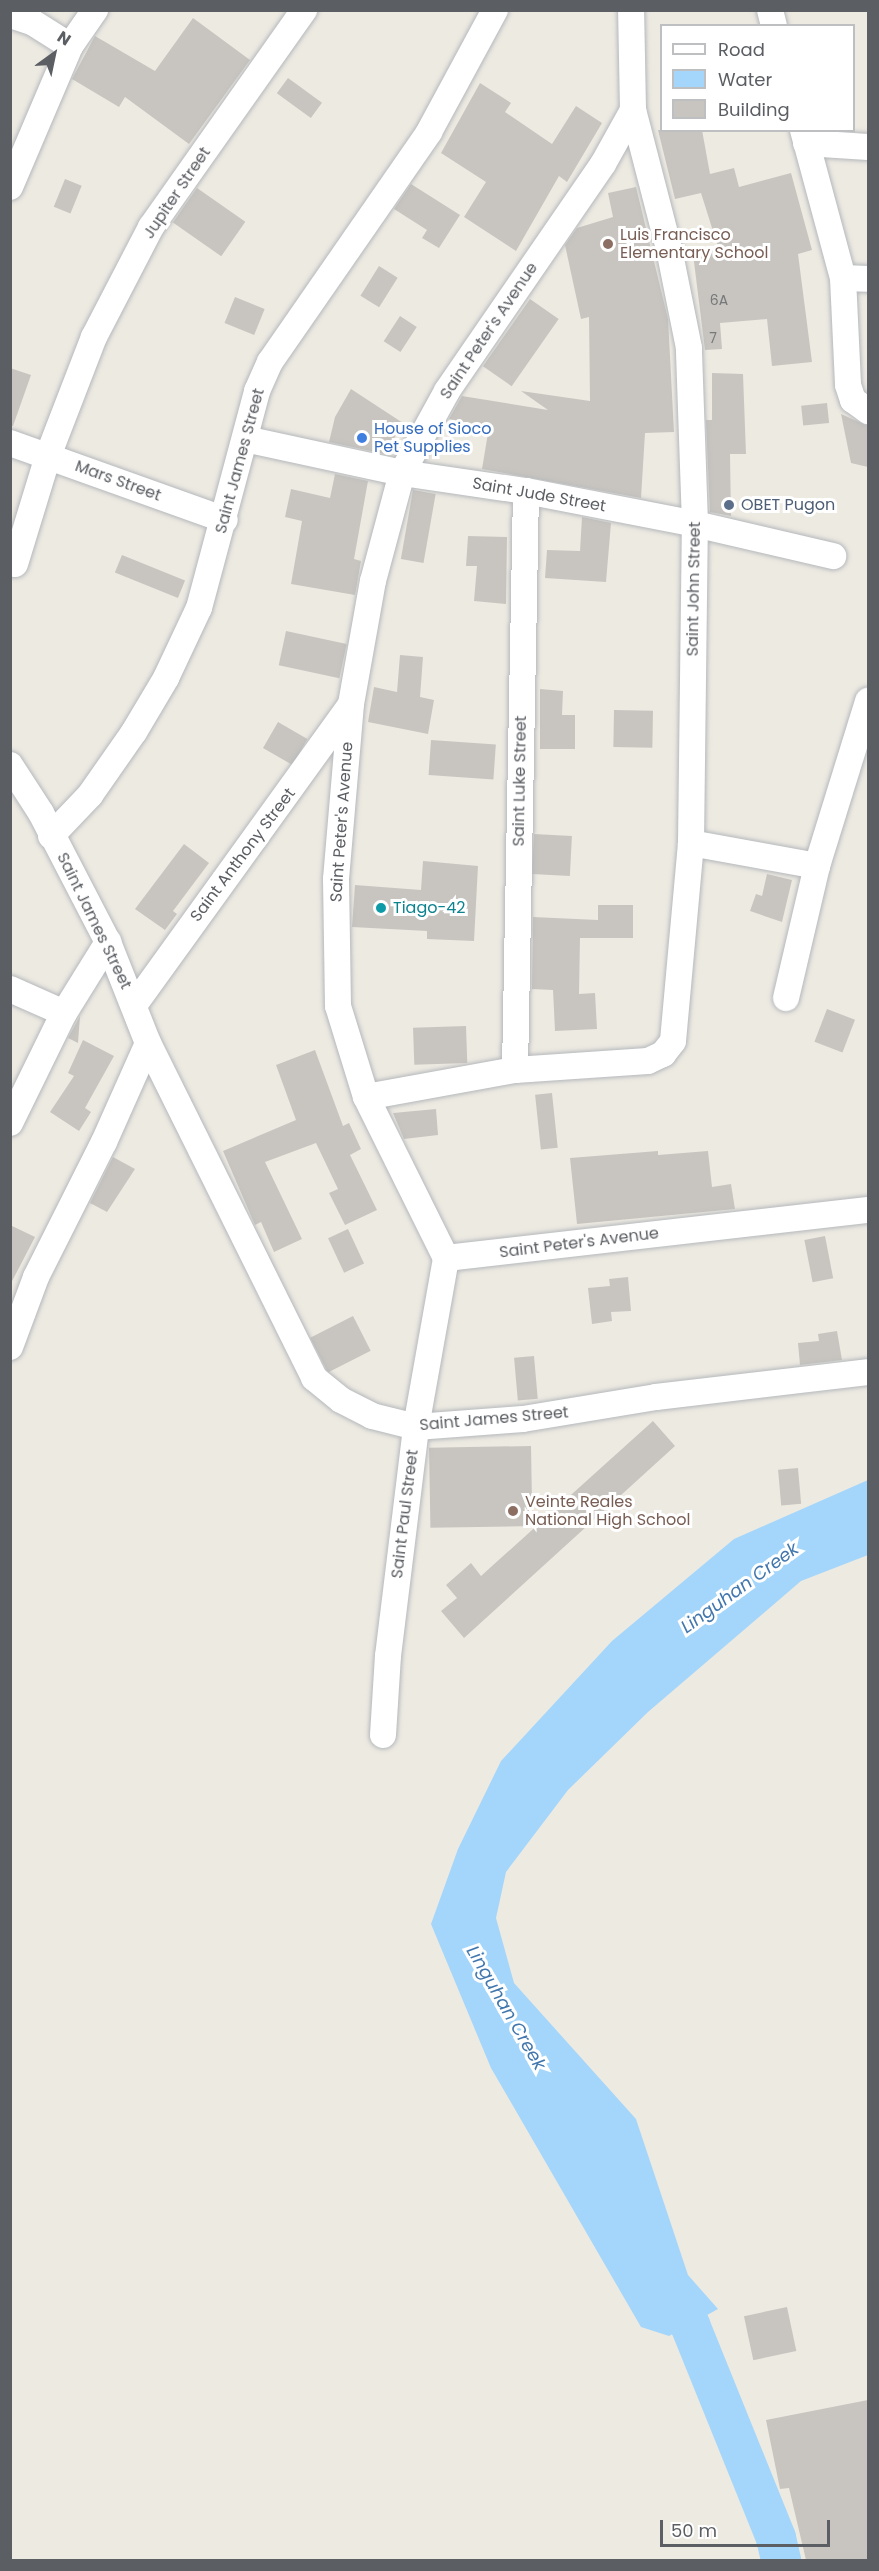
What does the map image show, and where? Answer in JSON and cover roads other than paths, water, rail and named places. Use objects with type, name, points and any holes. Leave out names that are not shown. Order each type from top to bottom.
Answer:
[{"type":"street","points":[[10,187],[70,46],[95,10]]},
{"type":"street","name":"Jupiter Street","points":[[15,564],[48,456],[94,337],[151,226],[304,10]]},
{"type":"street","name":"Saint James Street","points":[[495,10],[429,132],[270,362],[258,391],[225,520],[199,608],[166,678],[90,795],[51,836],[108,942],[135,1004],[148,1043],[314,1378],[340,1401],[372,1416],[416,1427],[523,1419],[667,1396],[868,1372]]},
{"type":"street","points":[[631,10],[633,110]]},
{"type":"street","points":[[10,15],[32,22],[70,46]]},
{"type":"street","name":"Saint Peter's Avenue","points":[[633,110],[603,164],[447,391],[402,473],[374,581],[351,704],[336,879],[338,1006],[366,1097],[446,1258],[868,1210]]},
{"type":"street","name":"Saint John Street","points":[[515,1070],[648,1061],[663,1054],[673,1041],[691,843],[695,524],[689,348],[669,249],[633,110]]},
{"type":"street","points":[[867,410],[853,400],[848,385],[843,278],[805,137],[868,147]]},
{"type":"street","points":[[843,278],[868,279]]},
{"type":"street","name":"Saint Jude Street","points":[[245,439],[402,473],[526,491],[695,524],[832,556]]},
{"type":"street","name":"Mars Street","points":[[10,443],[225,520]]},
{"type":"street","name":"Saint Luke Street","points":[[515,1070],[526,491]]},
{"type":"street","points":[[786,998],[817,866],[868,701]]},
{"type":"street","name":"Saint Anthony Street","points":[[135,1004],[351,704]]},
{"type":"street","points":[[10,765],[51,836]]},
{"type":"street","points":[[691,843],[817,866]]},
{"type":"street","points":[[13,1112],[64,1013],[108,942]]},
{"type":"street","points":[[10,989],[64,1013]]},
{"type":"street","points":[[10,1347],[36,1277],[104,1142],[148,1043]]},
{"type":"street","points":[[366,1097],[515,1070]]},
{"type":"street","name":"Saint Paul Street","points":[[383,1735],[388,1656],[416,1427],[446,1258]]},
{"type":"water","points":[[868,1480],[868,1555],[801,1581],[648,1712],[568,1790],[506,1872],[496,1918],[514,1983],[636,2119],[688,2275],[718,2309],[669,2336],[641,2327],[491,2068],[431,1924],[458,1849],[501,1761],[612,1641],[734,1539]]},
{"type":"waterway","name":"Linguhan Creek","points":[[662,2277],[690,2325],[776,2538],[781,2560]]},
{"type":"place","name":"Luis Francisco Elementary School","points":[[608,244]]},
{"type":"place","name":"House of Sioco Pet Supplies","points":[[362,438]]},
{"type":"place","name":"OBET Pugon","points":[[729,505]]},
{"type":"place","name":"Tiago-42","points":[[381,908]]},
{"type":"place","name":"Veinte Reales National High School","points":[[513,1511]]}]
